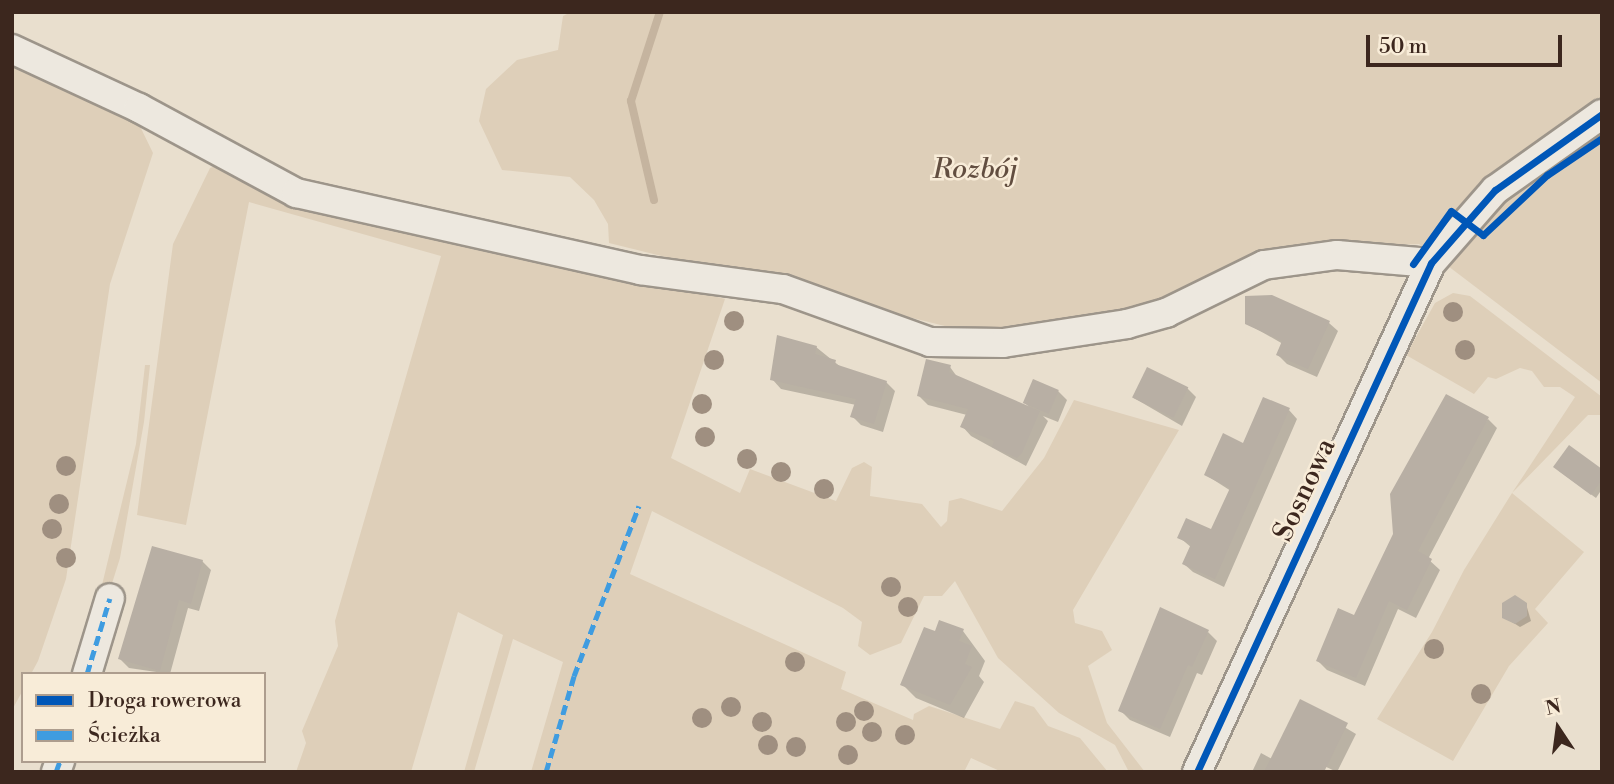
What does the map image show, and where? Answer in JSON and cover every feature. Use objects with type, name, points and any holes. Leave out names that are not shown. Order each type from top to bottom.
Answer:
[{"type":"street","points":[[12,50],[139,108],[296,193],[640,270],[783,289],[930,342],[1003,343],[1127,324],[1166,313],[1264,265],[1336,256],[1431,263]]},
{"type":"street","name":"Sosnowa","points":[[1197,772],[1431,263],[1495,190],[1602,114]]},
{"type":"street","points":[[88,672],[110,598]]},
{"type":"green space","name":"Rozbój","points":[[571,12],[1602,12],[1602,383],[1419,244],[1281,250],[1201,288],[1080,321],[961,330],[609,243],[608,224],[594,200],[570,177],[502,170],[479,121],[486,89],[517,60],[558,50],[563,16]]},
{"type":"green space","points":[[12,56],[133,112],[153,153],[110,284],[66,579],[38,661],[32,672],[21,672],[21,694],[12,710]]},
{"type":"green space","points":[[223,163],[725,299],[671,458],[740,493],[750,469],[836,501],[852,468],[864,462],[872,467],[870,496],[922,504],[941,527],[947,521],[949,501],[961,498],[1002,511],[1044,458],[1074,400],[1179,430],[1073,610],[1075,623],[1102,631],[1112,650],[1088,666],[1107,723],[1145,772],[1129,772],[1115,745],[1059,713],[998,658],[955,581],[942,596],[924,596],[901,643],[870,655],[858,646],[862,622],[843,608],[652,511],[630,574],[846,672],[841,689],[913,720],[914,714],[929,706],[1000,729],[1015,701],[1034,707],[1048,726],[1080,738],[1108,772],[1002,772],[971,758],[964,772],[531,772],[563,662],[513,639],[474,772],[464,772],[503,635],[458,612],[411,772],[296,772],[306,743],[302,731],[338,646],[335,621],[441,256],[249,202],[186,525],[137,515],[173,244],[210,168]]},
{"type":"green space","points":[[1453,293],[1470,296],[1602,397],[1602,415],[1588,415],[1512,493],[1575,397],[1560,387],[1544,387],[1532,371],[1520,368],[1496,379],[1488,377],[1474,394],[1406,355],[1435,303]]},
{"type":"green space","points":[[145,365],[150,365],[144,422],[120,558],[102,615],[95,614],[136,444]]},
{"type":"green space","points":[[1512,493],[1584,552],[1535,609],[1548,623],[1509,666],[1453,761],[1377,719],[1432,632],[1464,570]]},
{"type":"building","points":[[1272,295],[1330,321],[1308,369],[1276,355],[1282,341],[1245,324],[1245,296]]},
{"type":"building","points":[[777,335],[817,346],[815,354],[836,360],[835,364],[887,381],[874,424],[850,417],[856,399],[770,380]]},
{"type":"building","points":[[926,359],[951,365],[949,372],[1040,411],[1022,453],[1017,458],[992,447],[994,441],[960,427],[968,409],[917,396]]},
{"type":"building","points":[[1147,367],[1188,387],[1173,418],[1132,398]]},
{"type":"building","points":[[1033,379],[1059,390],[1049,414],[1023,403]]},
{"type":"building","points":[[1446,394],[1489,417],[1418,551],[1432,559],[1407,610],[1389,601],[1356,678],[1316,661],[1338,608],[1354,615],[1393,534],[1390,494]]},
{"type":"building","points":[[1263,397],[1290,408],[1215,579],[1182,564],[1191,544],[1177,538],[1186,518],[1211,529],[1230,488],[1204,475],[1223,433],[1243,443]]},
{"type":"building","points":[[1569,445],[1602,469],[1602,480],[1591,495],[1553,467]]},
{"type":"building","points":[[152,546],[203,560],[191,604],[179,600],[160,671],[118,659]]},
{"type":"building","points":[[1515,595],[1527,603],[1527,616],[1515,624],[1502,618],[1502,603]]},
{"type":"building","points":[[1160,607],[1209,630],[1192,667],[1188,665],[1160,729],[1118,711]]},
{"type":"building","points":[[939,620],[964,629],[959,641],[972,646],[965,664],[972,667],[950,705],[900,685],[924,627],[935,631]]},
{"type":"building","points":[[1300,699],[1348,723],[1324,772],[1264,772]]},
{"type":"waterway","points":[[654,200],[631,101],[660,12]]},
{"type":"marked path","points":[[546,772],[574,676],[639,506]]},
{"type":"marked path","points":[[88,672],[110,598]]},
{"type":"marked path","points":[[56,772],[59,763]]},
{"type":"cycle path","points":[[1197,772],[1431,263],[1495,190],[1602,114]]},
{"type":"cycle path","points":[[1413,264],[1451,211],[1483,235],[1547,175],[1602,138]]}]
